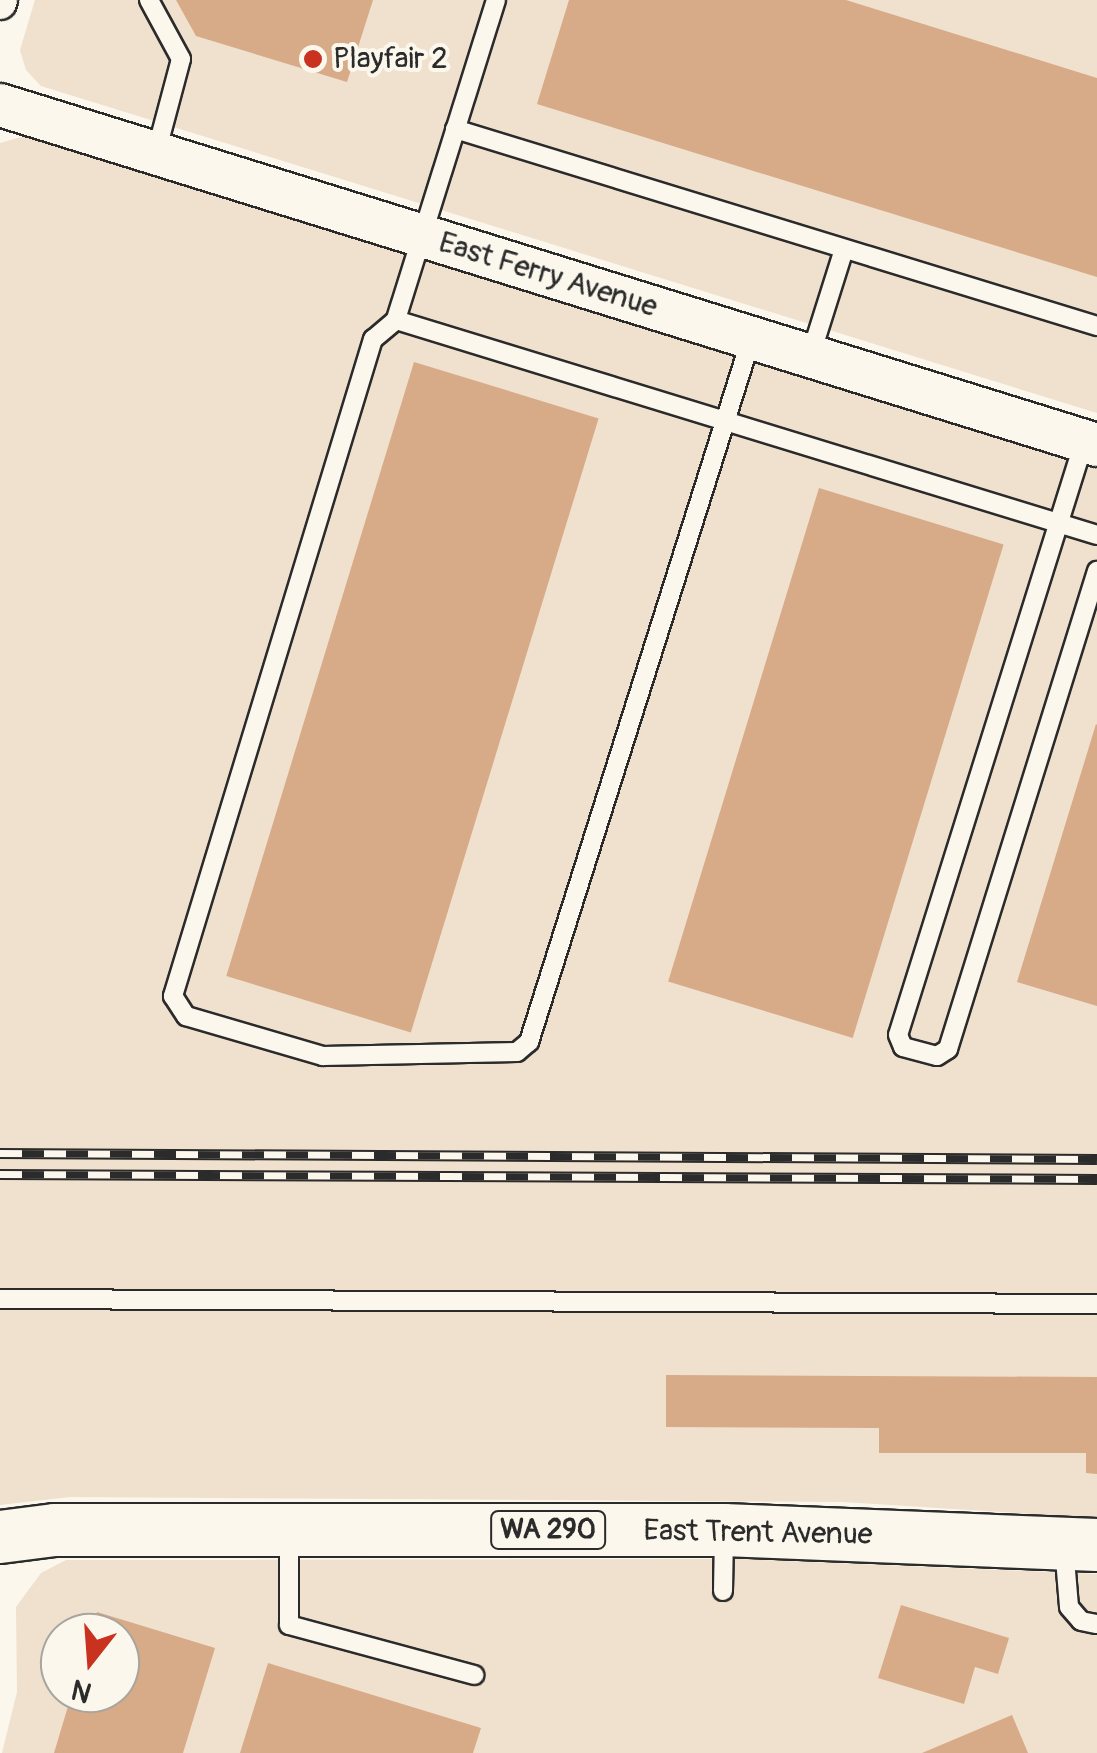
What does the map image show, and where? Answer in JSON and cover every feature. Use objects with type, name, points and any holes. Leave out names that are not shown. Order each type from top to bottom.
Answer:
[{"type":"main road","name":"East Trent Avenue","points":[[0,1537],[54,1530],[724,1530],[1080,1544]]},
{"type":"street","name":"East Ferry Avenue","points":[[0,105],[1090,443]]},
{"type":"lane","points":[[149,0],[181,59],[156,154]]},
{"type":"lane","points":[[496,0],[396,320],[373,340],[179,977],[175,1006],[186,1016],[323,1056],[517,1052],[529,1042],[751,338]]},
{"type":"lane","points":[[454,129],[1097,326]]},
{"type":"lane","points":[[810,357],[844,249]]},
{"type":"lane","points":[[396,320],[1097,535]]},
{"type":"lane","points":[[1090,443],[1059,523],[898,1035],[903,1046],[936,1056],[948,1049],[1097,571]]},
{"type":"lane","points":[[0,1298],[1097,1304]]},
{"type":"lane","points":[[289,1530],[289,1625],[474,1676]]},
{"type":"lane","points":[[723,1591],[724,1530]]},
{"type":"lane","points":[[1080,1544],[1069,1607],[1081,1621],[1097,1624]]},
{"type":"shaded area","points":[[35,0],[1097,0],[1097,413],[41,86],[26,70],[20,50]]},
{"type":"shaded area","points":[[25,136],[1097,467],[1097,1518],[843,1502],[70,1497],[0,1505],[0,143]]},
{"type":"shaded area","points":[[739,1559],[1097,1574],[1097,1753],[2,1753],[17,1692],[16,1607],[41,1573],[66,1560]]},
{"type":"building","name":"Playfair 2","points":[[176,0],[373,0],[347,82],[196,36]]},
{"type":"building","points":[[569,0],[846,0],[1097,78],[1097,277],[537,104]]},
{"type":"building","points":[[414,362],[599,418],[411,1032],[226,976]]},
{"type":"building","points":[[819,488],[1004,544],[853,1038],[668,981]]},
{"type":"building","points":[[1097,725],[1097,1006],[1017,982]]},
{"type":"building","points":[[666,1375],[1097,1377],[1097,1474],[1086,1473],[1086,1453],[879,1453],[879,1428],[666,1427]]},
{"type":"building","points":[[901,1605],[1009,1638],[998,1674],[975,1667],[964,1704],[878,1678]]},
{"type":"building","points":[[140,1625],[215,1648],[183,1753],[54,1753],[66,1713],[140,1713]]},
{"type":"building","points":[[268,1663],[481,1728],[473,1753],[240,1753]]},
{"type":"building","points":[[1012,1715],[1028,1753],[922,1753]]},
{"type":"railway","points":[[0,1153],[1097,1159]]},
{"type":"railway","points":[[0,1174],[1097,1179]]},
{"type":"place","name":"Playfair 2","points":[[313,59]]}]
